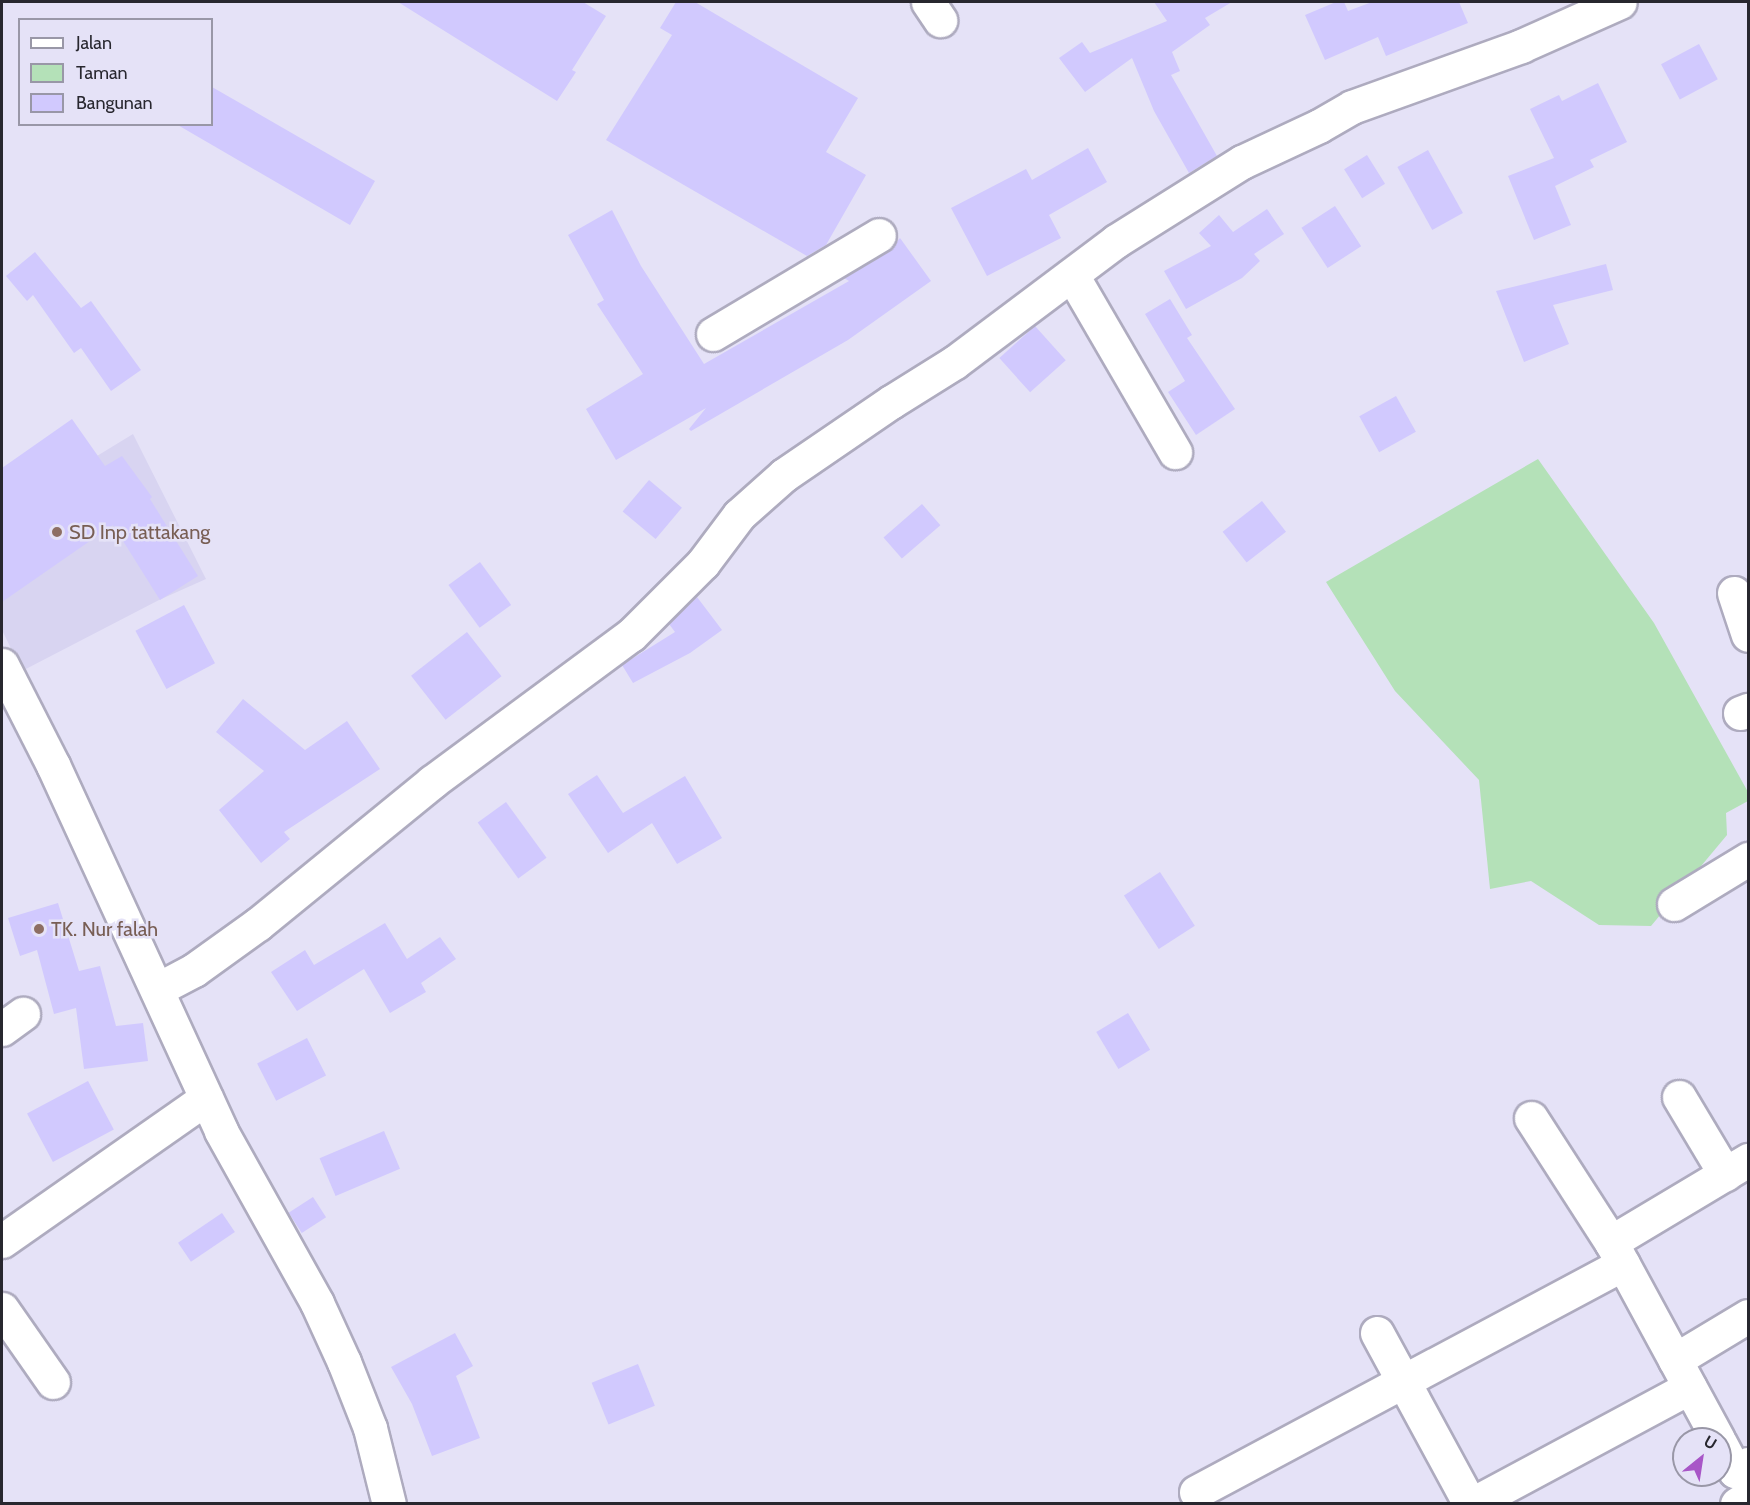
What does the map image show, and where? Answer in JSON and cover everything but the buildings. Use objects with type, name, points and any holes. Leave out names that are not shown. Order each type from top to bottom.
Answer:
[{"type":"street","points":[[158,989],[194,970],[258,924],[432,782],[631,635],[703,563],[739,515],[784,475],[891,402],[955,362],[1116,241],[1242,162],[1319,126],[1352,107],[1521,46],[1620,2]]},
{"type":"street","points":[[713,334],[879,236]]},
{"type":"street","points":[[1071,275],[1175,452]]},
{"type":"street","points":[[1734,593],[1749,635]]},
{"type":"street","points":[[2,665],[53,765],[158,989],[221,1131],[317,1303],[345,1362],[370,1428],[389,1503]]},
{"type":"street","points":[[1674,904],[1749,859]]},
{"type":"street","points":[[1196,1492],[1403,1381],[1617,1253],[1737,1167],[1679,1097]]},
{"type":"street","points":[[2,1241],[206,1098]]},
{"type":"street","points":[[1531,1118],[1617,1253],[1711,1427]]},
{"type":"street","points":[[2,1309],[53,1382]]},
{"type":"street","points":[[1377,1332],[1471,1503],[1682,1374],[1749,1316]]},
{"type":"street","points":[[1732,1465],[1735,1471],[1749,1464]]},
{"type":"street","points":[[1737,1503],[1749,1497]]},
{"type":"shaded area","points":[[133,434],[206,579],[159,600],[22,671],[2,630],[2,514]]},
{"type":"green space","points":[[1538,459],[1654,623],[1748,792],[1748,801],[1726,813],[1727,835],[1651,926],[1599,925],[1531,881],[1490,889],[1479,780],[1395,691],[1326,582]]},
{"type":"place","name":"SD Inp tattakang","points":[[57,532]]},
{"type":"place","name":"TK. Nur falah","points":[[39,929]]}]
